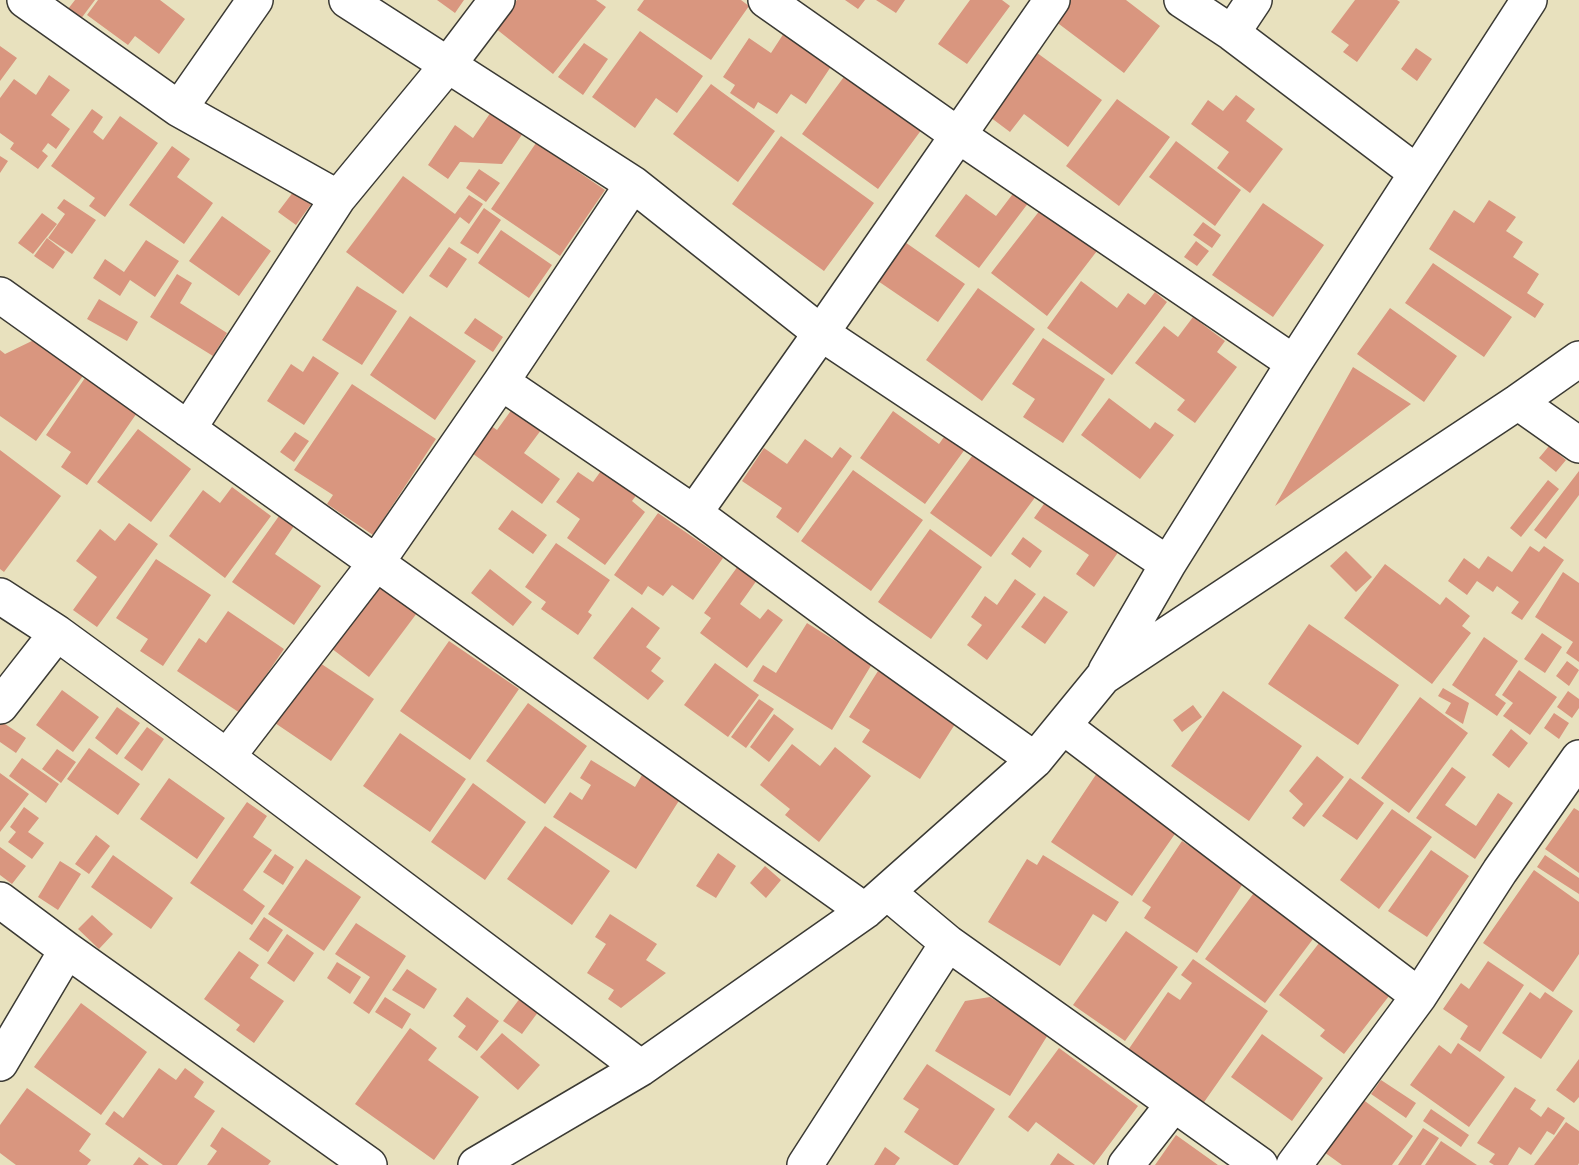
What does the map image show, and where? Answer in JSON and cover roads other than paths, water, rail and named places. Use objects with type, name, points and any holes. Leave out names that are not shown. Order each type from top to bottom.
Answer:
[{"type":"street","points":[[25,0],[179,108],[338,198]]},
{"type":"street","points":[[179,108],[255,0]]},
{"type":"street","points":[[347,0],[633,184],[821,333],[1168,564]]},
{"type":"street","points":[[188,429],[338,198],[447,66],[496,0]]},
{"type":"street","points":[[694,513],[1052,0]]},
{"type":"street","points":[[1182,0],[1232,33],[1417,173]]},
{"type":"street","points":[[1232,33],[1254,0]]},
{"type":"street","points":[[476,1165],[641,1068],[876,902],[1035,760],[1103,677],[1168,564],[1294,363],[1529,0]]},
{"type":"street","points":[[775,3],[958,135],[1294,363]]},
{"type":"street","points":[[227,757],[376,564],[633,184]]},
{"type":"street","points":[[3,304],[188,429],[376,564],[876,902],[948,943],[1260,1165]]},
{"type":"street","points":[[1103,677],[1579,359]]},
{"type":"street","points":[[501,382],[694,513],[1035,760]]},
{"type":"street","points":[[1518,402],[1579,445]]},
{"type":"street","points":[[0,596],[57,633],[227,757],[641,1068]]},
{"type":"street","points":[[0,706],[57,633]]},
{"type":"street","points":[[1063,726],[1419,996]]},
{"type":"street","points":[[1294,1165],[1419,996],[1500,871],[1579,758]]},
{"type":"street","points":[[0,900],[369,1165]]},
{"type":"street","points":[[804,1165],[948,943]]},
{"type":"street","points":[[0,1063],[67,950]]},
{"type":"street","points":[[1126,1165],[1173,1105]]}]
